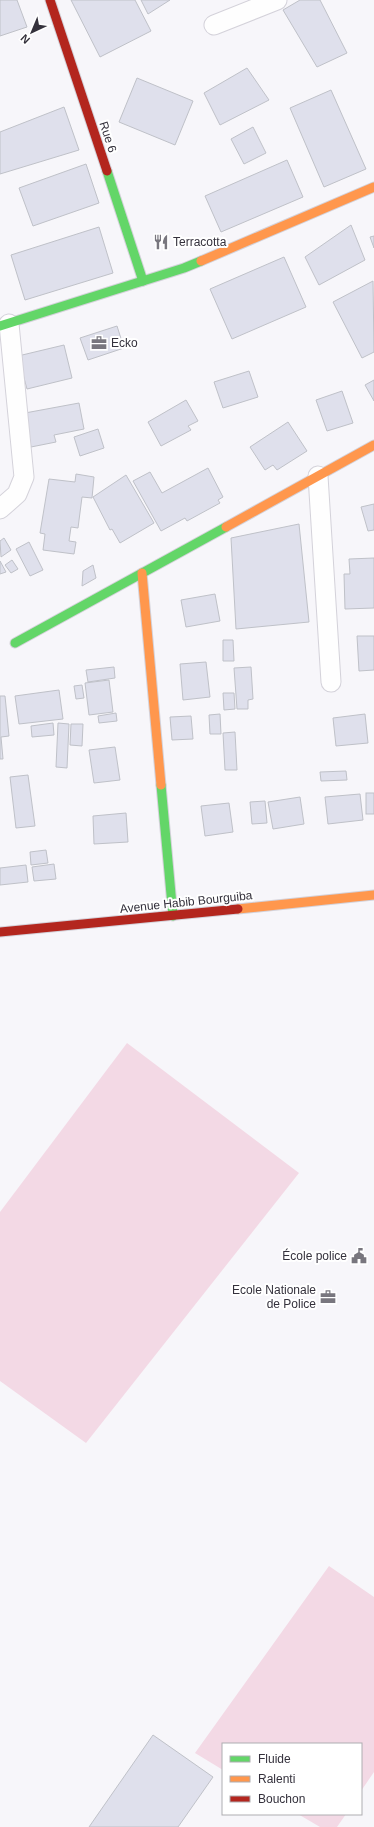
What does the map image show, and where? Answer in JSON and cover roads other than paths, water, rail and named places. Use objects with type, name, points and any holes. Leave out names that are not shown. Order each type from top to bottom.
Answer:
[{"type":"street","name":"Rue 6","points":[[50,0],[143,281]]},
{"type":"street","points":[[214,25],[277,0]]},
{"type":"street","points":[[0,509],[17,494],[24,477],[5,325],[184,268],[374,187]]},
{"type":"street","points":[[16,643],[374,445]]},
{"type":"street","points":[[318,476],[331,682]]},
{"type":"street","points":[[142,573],[173,916]]},
{"type":"street","name":"Avenue Habib Bourguiba","points":[[0,932],[374,895]]},
{"type":"place","name":"Terracotta","points":[[161,242]]},
{"type":"place","name":"Ecko","points":[[99,343]]},
{"type":"place","name":"École police","points":[[359,1256]]},
{"type":"place","name":"Ecole Nationale de Police","points":[[328,1297]]}]
